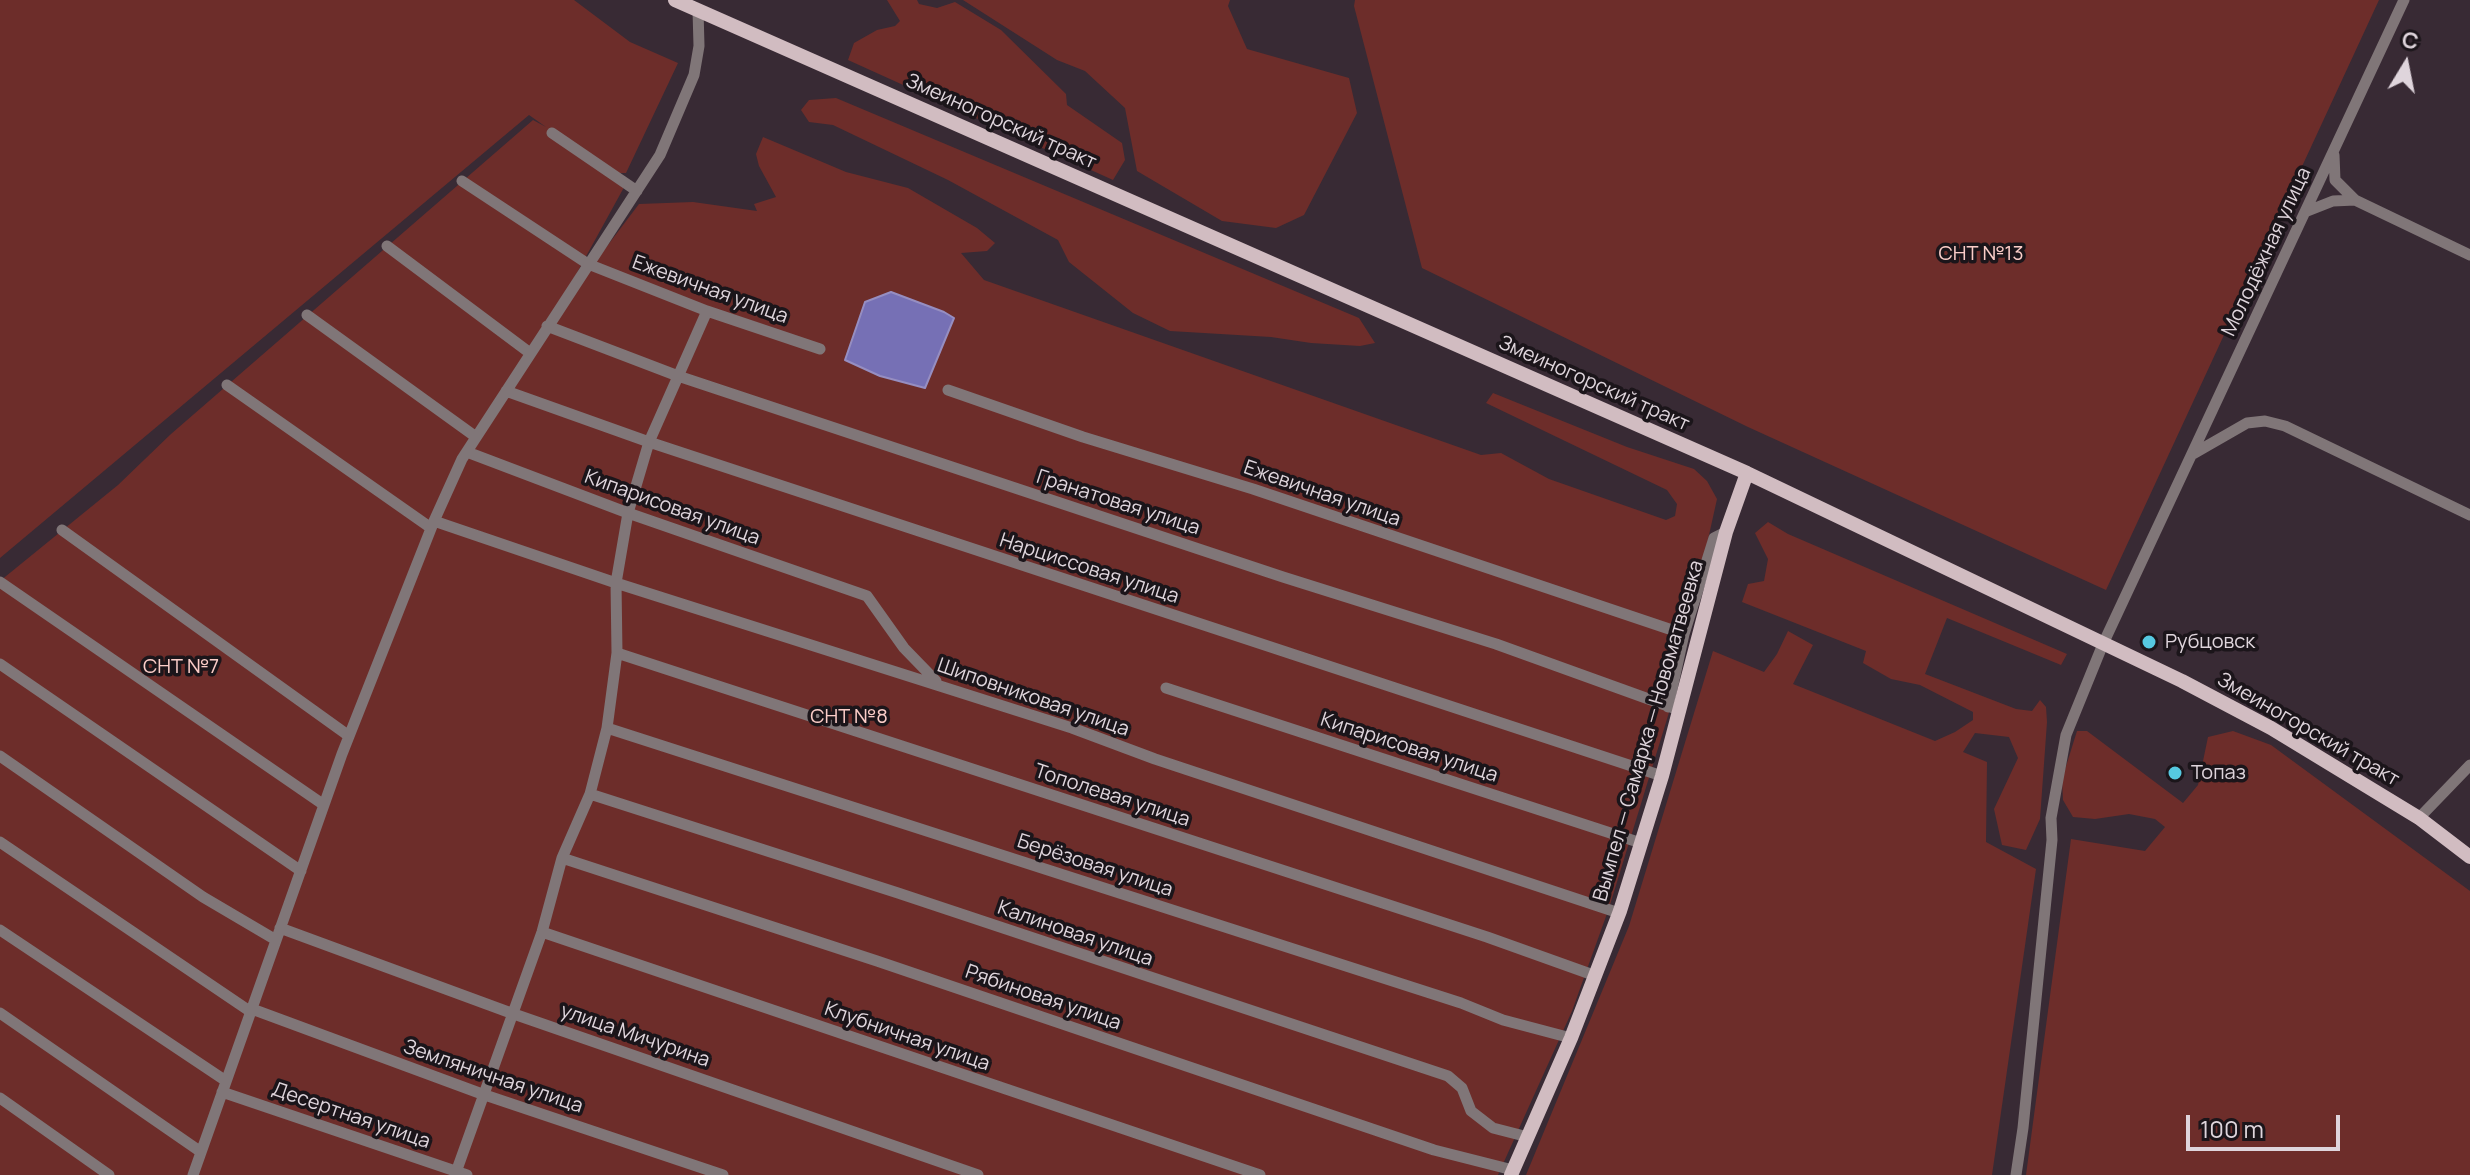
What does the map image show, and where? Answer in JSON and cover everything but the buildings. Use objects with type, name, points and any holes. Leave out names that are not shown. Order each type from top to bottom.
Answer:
[{"type":"main road","name":"Змеиногорский тракт","points":[[675,0],[1747,473],[2182,681],[2271,728],[2419,818],[2470,857]]},
{"type":"main road","name":"Вымпел — Самарка — Новоматвеевка","points":[[1512,1172],[1571,1038],[1619,913],[1662,776],[1674,708],[1726,532],[1747,473]]},
{"type":"street","name":"Молодёжная улица","points":[[2016,1175],[2055,792],[2066,735],[2103,644],[2404,0]]},
{"type":"street","points":[[195,1174],[349,736],[432,524],[476,437],[660,155],[694,75],[699,46],[698,10]]},
{"type":"street","points":[[552,133],[637,191]]},
{"type":"street","points":[[2334,151],[2335,180],[2355,200],[2470,255]]},
{"type":"street","name":"Ежевичная улица","points":[[462,181],[588,264],[707,311],[820,349]]},
{"type":"street","points":[[2305,212],[2333,201],[2355,200]]},
{"type":"street","points":[[387,246],[530,353]]},
{"type":"street","points":[[459,1174],[482,1094],[542,932],[562,858],[590,794],[607,728],[617,653],[616,583],[628,513],[649,442],[707,311]]},
{"type":"street","points":[[307,315],[476,437]]},
{"type":"street","name":"Гранатовая улица","points":[[547,326],[678,376],[1283,577],[1496,644],[1674,708]]},
{"type":"street","name":"Шиповниковая улица","points":[[227,385],[432,524],[939,684],[1619,913]]},
{"type":"street","name":"Ежевичная улица","points":[[948,390],[1684,634]]},
{"type":"street","name":"Нарциссовая улица","points":[[506,391],[649,442],[1662,776]]},
{"type":"street","points":[[2193,454],[2247,423],[2265,421],[2285,426],[2470,515]]},
{"type":"street","name":"Кипарисовая улица","points":[[467,452],[628,513],[867,596],[904,648],[939,684]]},
{"type":"street","points":[[62,530],[349,736]]},
{"type":"street","points":[[1674,708],[1684,634],[1714,538],[1726,532]]},
{"type":"street","points":[[0,582],[324,805]]},
{"type":"street","name":"Тополевая улица","points":[[617,653],[1487,937],[1596,976]]},
{"type":"street","points":[[0,664],[301,871]]},
{"type":"street","name":"Кипарисовая улица","points":[[1166,688],[1641,843]]},
{"type":"street","name":"Берёзовая улица","points":[[607,728],[1461,1003],[1503,1020],[1571,1038]]},
{"type":"street","name":"улица Мичурина","points":[[0,756],[203,897],[278,934],[978,1175]]},
{"type":"street","points":[[2419,818],[2470,765]]},
{"type":"street","name":"Калиновая улица","points":[[590,794],[1448,1076],[1462,1088],[1471,1111],[1493,1128],[1528,1137]]},
{"type":"street","name":"Земляничная улица","points":[[0,842],[251,1010],[482,1094],[723,1175]]},
{"type":"street","name":"Рябиновая улица","points":[[562,858],[1434,1150],[1512,1172]]},
{"type":"street","name":"Десертная улица","points":[[0,930],[224,1086],[459,1174]]},
{"type":"street","name":"Клубничная улица","points":[[542,932],[1260,1175]]},
{"type":"street","points":[[0,1013],[201,1152]]},
{"type":"street","points":[[0,1098],[109,1175]]},
{"type":"green space","name":"СНТ №8","points":[[0,0],[574,0],[630,42],[678,63],[626,173],[619,173],[628,180],[551,320],[639,204],[693,202],[757,211],[754,204],[776,197],[756,154],[763,137],[846,172],[908,188],[977,228],[995,243],[987,251],[961,253],[984,280],[1481,455],[1501,453],[1549,479],[1666,520],[1675,516],[1677,504],[1667,490],[1486,403],[1493,393],[1627,447],[1694,469],[1707,481],[1717,499],[1671,706],[1609,908],[1572,1011],[1498,1175],[0,1175],[0,581],[118,485],[171,434],[533,120],[546,127],[529,115],[0,558]]},
{"type":"green space","points":[[887,0],[917,0],[919,4],[937,8],[955,2],[1001,30],[1066,94],[1067,105],[1122,143],[1125,160],[1113,180],[848,60],[854,43],[900,21]]},
{"type":"green space","points":[[963,0],[1230,0],[1228,6],[1247,49],[1349,78],[1357,113],[1304,215],[1276,228],[1222,221],[1137,171],[1125,108],[1085,71],[1057,60]]},
{"type":"green space","name":"СНТ №13","points":[[1355,0],[2379,0],[2106,590],[1748,427],[1422,268],[1354,6]]},
{"type":"green space","points":[[836,98],[1359,318],[1375,343],[1360,346],[1170,331],[1133,313],[1069,262],[1058,240],[948,180],[833,125],[809,122],[801,110],[809,100]]},
{"type":"green space","points":[[1768,522],[1788,534],[2067,654],[2061,665],[1947,618],[1925,674],[2016,709],[2032,711],[2040,700],[2046,707],[2040,819],[2026,850],[2002,845],[1994,809],[2018,758],[2009,737],[1975,733],[1963,752],[1987,762],[1986,842],[2036,869],[1992,1175],[1526,1175],[1629,926],[1713,651],[1764,672],[1788,631],[1813,645],[1793,684],[1935,741],[1973,720],[1973,712],[1920,685],[1891,679],[1863,663],[1866,651],[1742,602],[1748,584],[1764,581],[1768,559],[1755,533]]},
{"type":"green space","points":[[2077,731],[2087,731],[2183,803],[2198,785],[2208,737],[2233,731],[2271,745],[2470,891],[2470,1175],[2026,1175],[2071,839],[2145,851],[2165,827],[2155,819],[2129,814],[2095,819],[2073,817],[2063,800],[2062,779]]},
{"type":"shaded area","points":[[891,292],[954,318],[925,388],[880,376],[845,360],[865,302]]},
{"type":"place","name":"Рубцовск","points":[[2149,642]]},
{"type":"place","name":"Топаз","points":[[2175,773]]},
{"type":"park label","name":"СНТ №7","points":[[181,667]]}]
